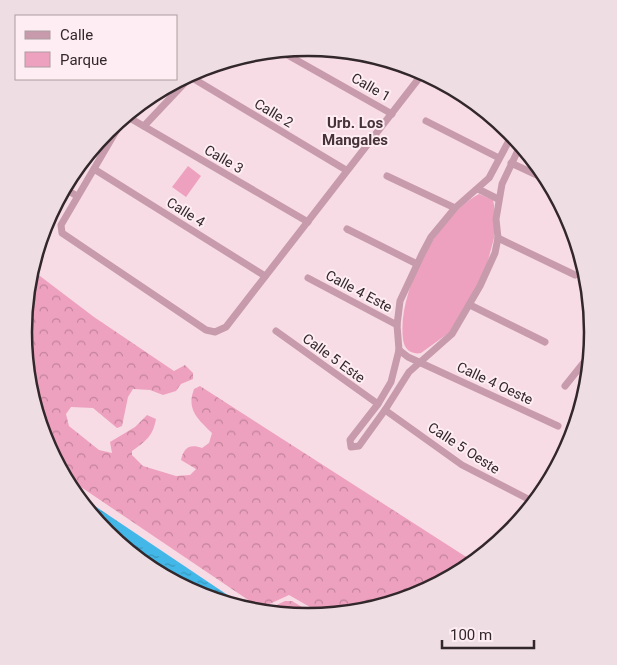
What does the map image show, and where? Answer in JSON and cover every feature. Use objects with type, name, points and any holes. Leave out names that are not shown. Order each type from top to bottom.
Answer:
[{"type":"street","name":"Calle 1","points":[[291,57],[392,114]]},
{"type":"street","points":[[113,137],[61,225],[62,233],[206,330],[215,332],[226,327],[346,170],[392,114],[417,79]]},
{"type":"street","name":"Calle 2","points":[[198,80],[346,170]]},
{"type":"street","points":[[144,126],[179,89]]},
{"type":"street","name":"Calle 3","points":[[133,120],[308,222]]},
{"type":"street","points":[[426,121],[499,158]]},
{"type":"street","points":[[508,142],[489,178],[455,208],[431,236],[400,301],[397,325],[399,350],[391,382],[378,404],[350,440],[351,447],[359,446],[386,410],[409,372],[452,334],[470,305],[491,264],[498,238],[498,199],[502,184],[517,152]]},
{"type":"street","points":[[511,163],[534,174]]},
{"type":"street","name":"Calle 4","points":[[94,169],[265,276]]},
{"type":"street","points":[[387,176],[455,208]]},
{"type":"street","points":[[489,178],[492,184],[502,184]]},
{"type":"street","points":[[478,189],[498,199]]},
{"type":"street","points":[[70,192],[77,196]]},
{"type":"street","points":[[347,229],[417,264]]},
{"type":"street","points":[[498,238],[575,275]]},
{"type":"street","name":"Calle 4 Este","points":[[308,278],[397,325]]},
{"type":"street","points":[[470,305],[545,342]]},
{"type":"street","name":"Calle 5 Este","points":[[276,331],[378,404]]},
{"type":"street","name":"Calle 4 Oeste","points":[[399,350],[408,357],[558,426]]},
{"type":"street","points":[[565,386],[583,364]]},
{"type":"street","points":[[396,365],[409,372]]},
{"type":"street","name":"Calle 5 Oeste","points":[[386,410],[462,465],[528,499]]},
{"type":"green space","points":[[188,166],[201,176],[186,197],[172,187]]},
{"type":"green space","points":[[479,194],[493,200],[494,205],[494,238],[486,268],[450,332],[421,353],[411,352],[406,348],[403,339],[403,320],[406,300],[413,279],[435,238],[463,205]]},
{"type":"green space","points":[[39,275],[94,317],[174,371],[185,365],[193,373],[193,379],[181,384],[176,391],[163,395],[150,390],[133,389],[128,397],[122,426],[117,428],[93,408],[71,407],[66,414],[69,426],[99,450],[112,453],[110,442],[135,427],[147,415],[156,419],[153,430],[145,441],[132,451],[132,455],[143,466],[176,476],[190,475],[196,469],[181,460],[184,452],[186,449],[194,446],[202,448],[209,443],[212,433],[198,418],[192,408],[191,403],[194,389],[200,386],[468,558],[431,580],[397,594],[362,603],[327,608],[312,608],[289,595],[267,605],[251,602],[79,486],[61,455],[47,421],[38,386],[32,332]]},
{"type":"green space","points":[[285,601],[292,601],[304,608],[290,608],[274,606]]},
{"type":"water","points":[[93,505],[231,597],[186,580],[155,562],[113,528]]},
{"type":"district","name":"Urb. Los Mangales","points":[[355,132]]}]
